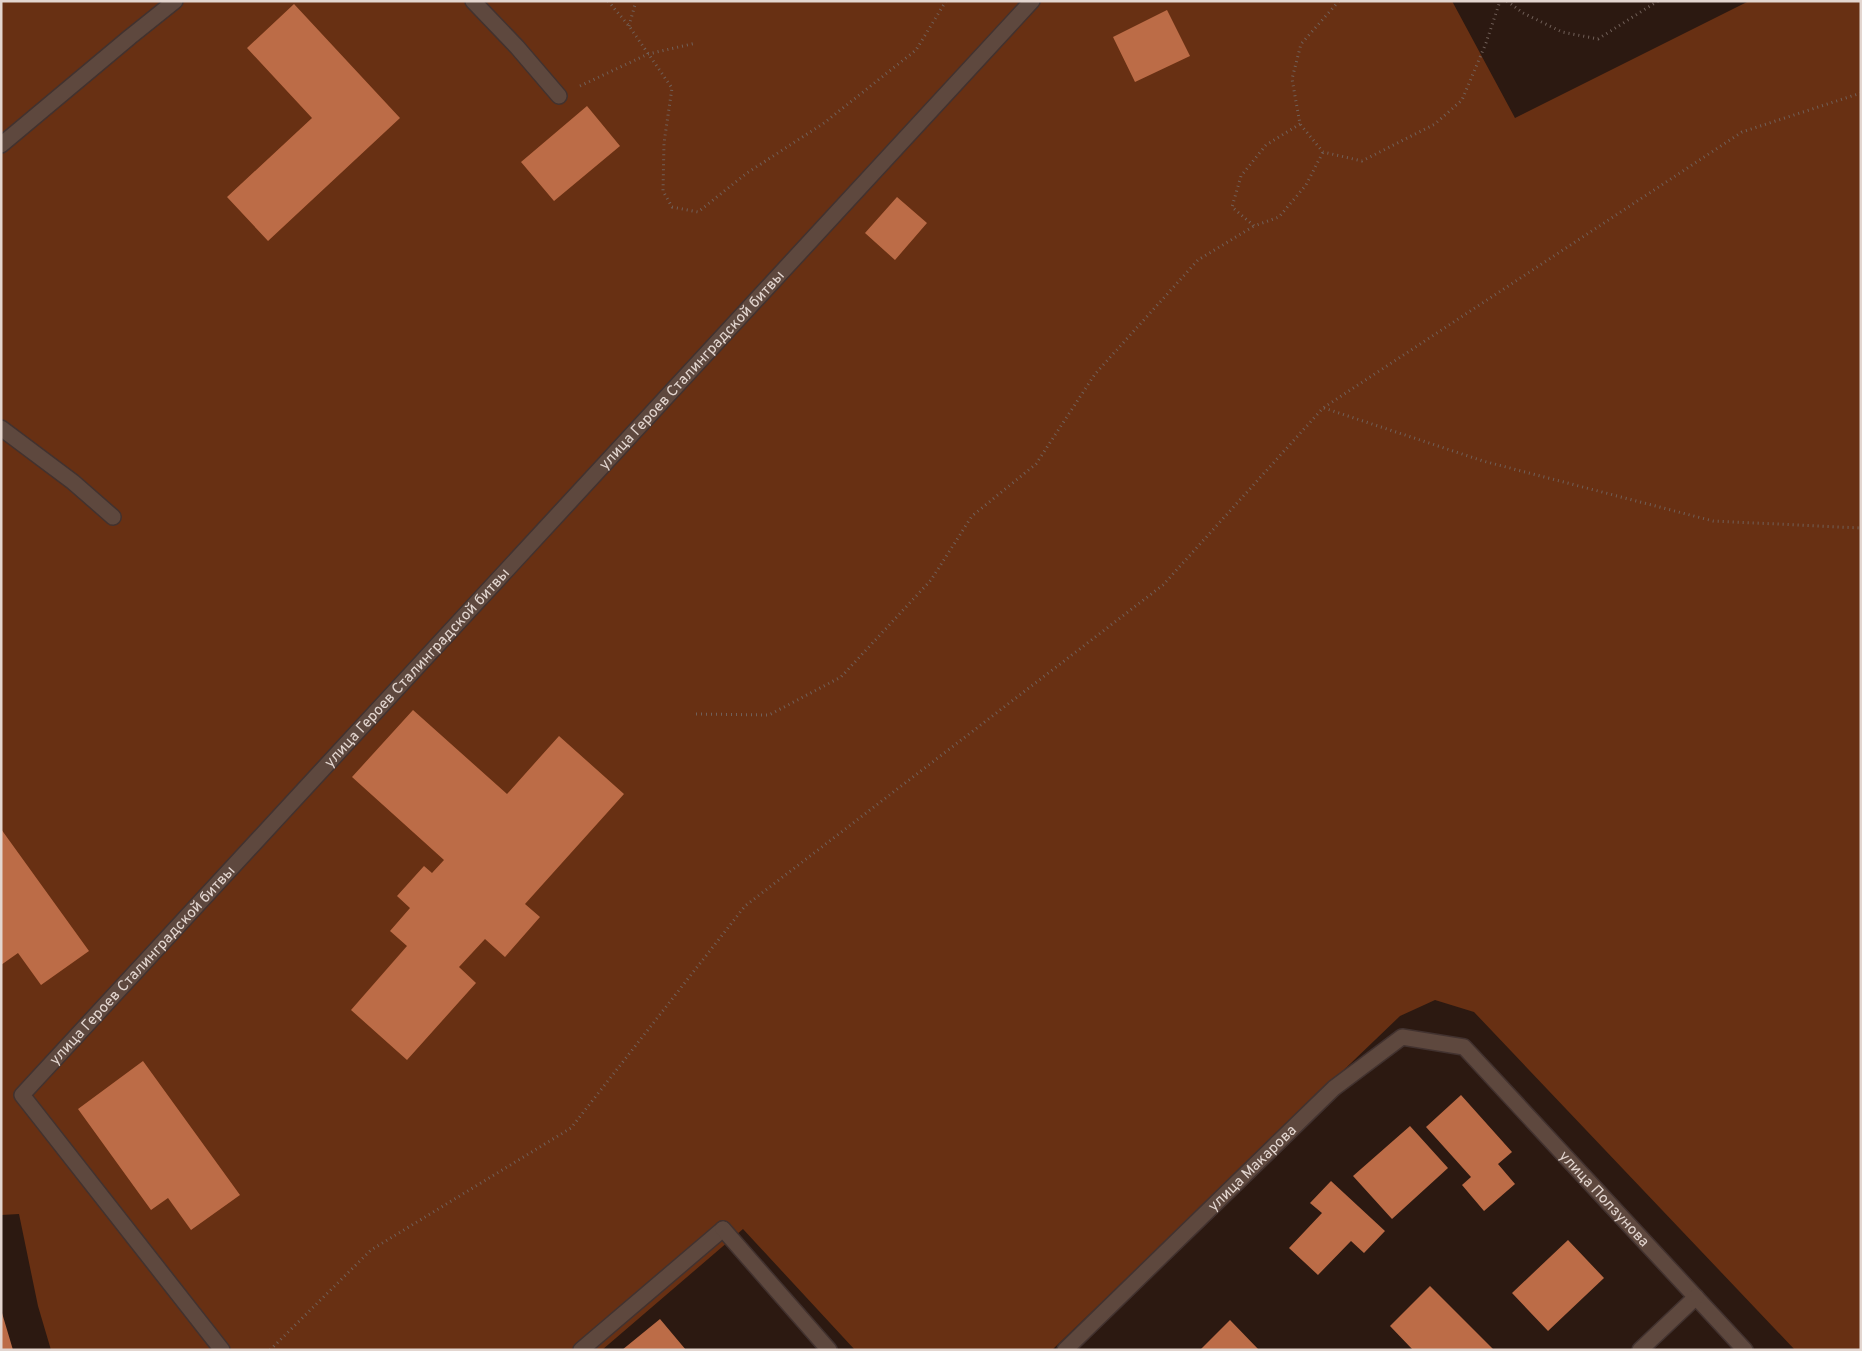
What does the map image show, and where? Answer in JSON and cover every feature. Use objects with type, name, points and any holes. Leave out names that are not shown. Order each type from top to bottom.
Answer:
[{"type":"street","points":[[1,145],[175,1]]},
{"type":"street","points":[[473,1],[517,46],[559,96]]},
{"type":"street","name":"улица Героев Сталинградской битвы","points":[[222,1350],[22,1095],[1032,1]]},
{"type":"street","points":[[1,428],[73,482],[114,517]]},
{"type":"street","name":"улица Макарова","points":[[1065,1350],[1334,1088],[1402,1037],[1464,1047]]},
{"type":"street","name":"улица Ползунова","points":[[1464,1047],[1746,1350]]},
{"type":"street","points":[[581,1350],[723,1229],[829,1350]]},
{"type":"street","points":[[1640,1350],[1696,1297]]},
{"type":"path","points":[[608,1],[629,26],[672,88],[664,143],[663,191],[672,207],[698,212],[747,173],[824,123],[916,50],[946,1]]},
{"type":"path","points":[[629,26],[636,1]]},
{"type":"path","points":[[1339,1],[1301,44],[1292,79],[1300,124],[1323,152],[1362,161],[1435,124],[1462,100],[1486,44],[1500,1]]},
{"type":"path","points":[[1507,1],[1522,13],[1562,32],[1598,39],[1658,1]]},
{"type":"path","points":[[559,96],[648,54],[696,43]]},
{"type":"path","points":[[270,1350],[371,1250],[571,1128],[745,906],[1163,585],[1323,408],[1742,132],[1861,94]]},
{"type":"path","points":[[1254,226],[1232,207],[1241,176],[1266,145],[1300,124]]},
{"type":"path","points":[[696,714],[769,715],[842,677],[931,580],[972,516],[1036,464],[1095,374],[1198,260],[1254,226],[1279,217],[1306,185],[1323,152]]},
{"type":"path","points":[[1323,408],[1483,461],[1713,522],[1861,528]]},
{"type":"shaded area","points":[[1,1],[1452,1],[1515,118],[1749,1],[1861,1],[1861,1350],[1795,1350],[1474,1012],[1435,1000],[1400,1016],[1052,1350],[855,1350],[743,1229],[602,1350],[51,1350],[38,1306],[19,1214],[1,1215]]},
{"type":"building","points":[[294,4],[400,118],[268,241],[227,197],[312,118],[247,48]]},
{"type":"building","points":[[1167,10],[1190,56],[1135,82],[1113,37]]},
{"type":"building","points":[[587,106],[620,146],[554,201],[521,162]]},
{"type":"building","points":[[897,197],[927,223],[895,260],[865,233]]},
{"type":"building","points":[[413,710],[507,794],[559,736],[624,794],[525,904],[540,917],[505,957],[485,939],[459,967],[476,983],[407,1060],[351,1010],[407,946],[390,931],[410,908],[397,896],[424,866],[432,873],[444,860],[352,777]]},
{"type":"building","points":[[1,829],[89,951],[41,985],[18,953],[1,965]]},
{"type":"building","points":[[143,1061],[240,1195],[191,1230],[168,1198],[151,1210],[78,1109]]},
{"type":"building","points":[[1461,1095],[1512,1152],[1498,1164],[1515,1184],[1484,1211],[1462,1185],[1471,1177],[1426,1127]]},
{"type":"building","points":[[1410,1126],[1448,1168],[1392,1219],[1353,1176]]},
{"type":"building","points":[[1331,1181],[1385,1231],[1364,1253],[1351,1241],[1318,1275],[1289,1248],[1322,1213],[1310,1203]]},
{"type":"building","points":[[1568,1240],[1604,1278],[1548,1331],[1512,1293]]},
{"type":"building","points":[[1430,1286],[1494,1350],[1413,1350],[1390,1326]]},
{"type":"building","points":[[2,1313],[13,1350],[1,1350]]},
{"type":"building","points":[[660,1319],[686,1350],[622,1350]]},
{"type":"building","points":[[1230,1320],[1259,1350],[1200,1350]]}]
